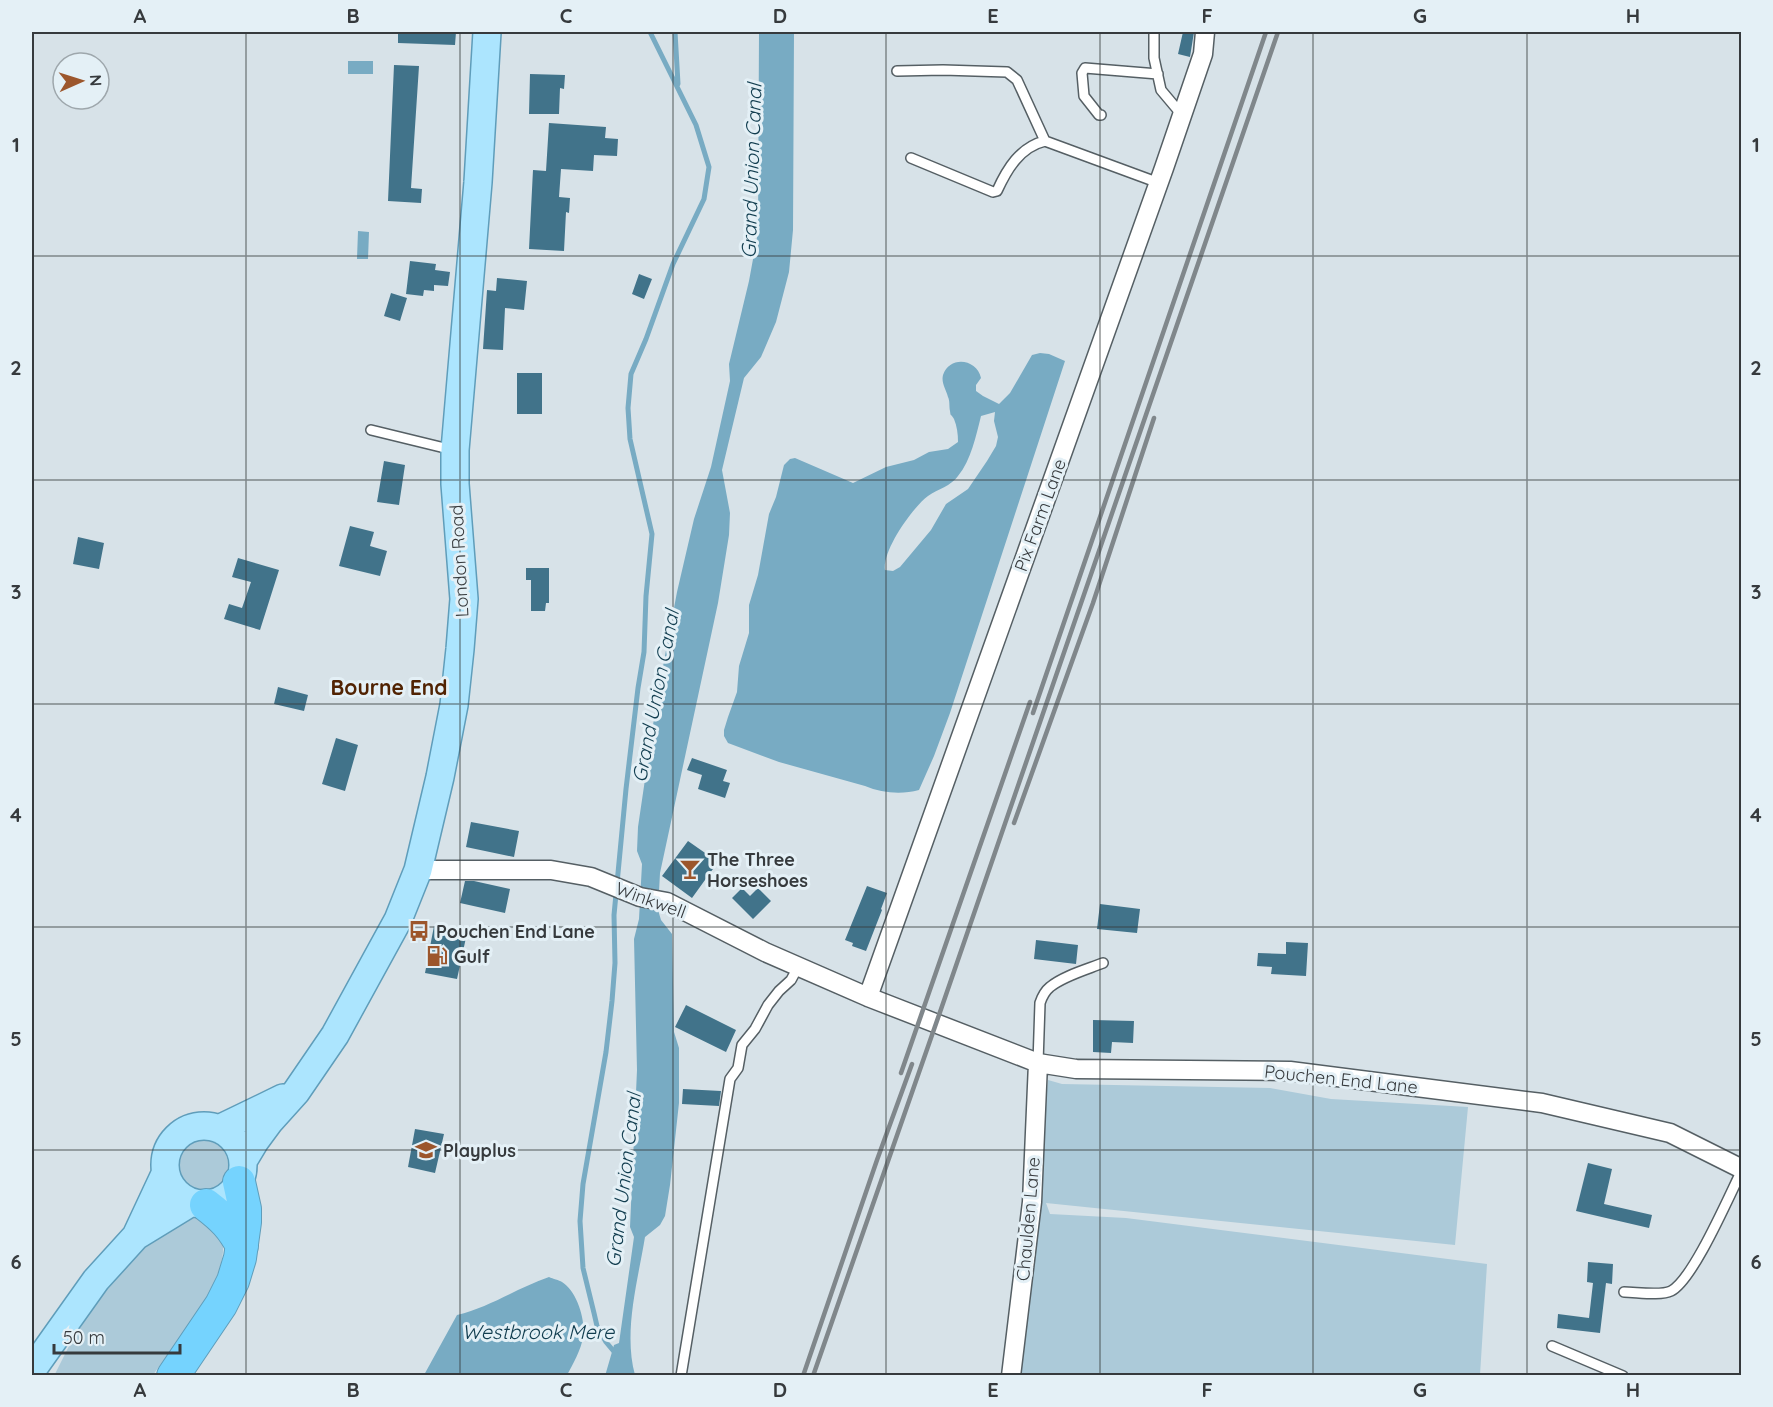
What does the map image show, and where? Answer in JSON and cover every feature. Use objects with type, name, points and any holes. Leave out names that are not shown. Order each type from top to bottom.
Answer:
[{"type":"highway","points":[[173,1376],[216,1313],[233,1281],[242,1246],[245,1209],[241,1171]]},
{"type":"highway","points":[[198,1204],[225,1220],[242,1246]]},
{"type":"main road","name":"London Road","points":[[241,1171],[255,1141],[296,1092],[335,1035],[398,920],[418,870],[440,777],[454,705],[464,598],[455,484],[455,450],[478,183],[487,32]]},
{"type":"main road","name":"London Road","points":[[219,1129],[296,1092]]},
{"type":"main road","points":[[136,1236],[198,1204],[216,1203],[234,1191],[241,1171],[240,1151],[228,1134],[207,1126],[195,1127],[178,1135],[167,1150],[164,1162],[165,1174],[170,1186],[179,1196],[198,1204]]},
{"type":"main road","points":[[32,1370],[96,1280],[136,1236],[165,1174]]},
{"type":"street","name":"Pix Farm Lane","points":[[868,997],[1159,183],[1203,54],[1205,32]]},
{"type":"street","name":"Winkwell","points":[[418,870],[551,870],[591,878],[634,894],[667,902],[765,952],[868,997]]},
{"type":"street","name":"Pouchen End Lane","points":[[868,997],[1038,1063],[1076,1069],[1290,1071],[1542,1102],[1670,1133],[1742,1170]]},
{"type":"street","name":"Chaulden Lane","points":[[1011,1376],[1032,1202],[1038,1063]]},
{"type":"lane","points":[[1154,32],[1154,58],[1161,90],[1182,115]]},
{"type":"lane","points":[[1101,115],[1084,96],[1082,73],[1085,68],[1158,74]]},
{"type":"lane","points":[[897,71],[1006,72],[1017,80],[1045,141]]},
{"type":"lane","points":[[911,158],[993,192],[997,191],[1006,172],[1019,155],[1036,143],[1045,141],[1159,183]]},
{"type":"lane","points":[[371,430],[443,449],[455,450]]},
{"type":"lane","points":[[1038,1063],[1040,1003],[1043,995],[1049,987],[1058,982],[1103,963]]},
{"type":"lane","points":[[681,1376],[730,1079],[738,1068],[742,1045],[755,1029],[768,1005],[798,967]]},
{"type":"lane","points":[[1624,1292],[1666,1293],[1679,1286],[1709,1236],[1742,1170]]},
{"type":"lane","points":[[1552,1346],[1623,1376]]},
{"type":"shaded area","points":[[1048,1080],[1062,1084],[1270,1088],[1331,1099],[1468,1107],[1455,1245],[1046,1203],[1050,1214],[1126,1218],[1487,1264],[1480,1375],[1017,1376]]},
{"type":"shaded area","points":[[203,1140],[221,1147],[228,1165],[221,1183],[203,1190],[185,1183],[178,1165],[185,1147]]},
{"type":"shaded area","points":[[189,1213],[213,1221],[223,1242],[222,1258],[209,1294],[153,1375],[54,1376],[70,1344],[129,1257]]},
{"type":"water","points":[[759,32],[794,32],[793,230],[789,272],[776,322],[761,357],[744,378],[722,470],[730,513],[729,535],[718,603],[660,873],[658,910],[661,920],[672,934],[674,1032],[679,1048],[679,1103],[670,1185],[665,1216],[660,1225],[645,1237],[631,1324],[635,1375],[605,1376],[614,1345],[619,1343],[634,1237],[630,1227],[637,1070],[634,939],[639,919],[642,864],[637,851],[638,827],[657,698],[677,592],[694,519],[711,467],[730,381],[729,364],[758,232]]},
{"type":"water","points":[[348,61],[373,61],[373,74],[348,74]]},
{"type":"water","points":[[358,231],[369,232],[368,259],[357,259]]},
{"type":"water","points":[[1049,354],[1065,361],[950,713],[919,790],[898,793],[878,790],[779,762],[728,743],[724,730],[737,692],[739,666],[749,633],[749,605],[758,575],[769,514],[784,465],[790,459],[795,458],[853,483],[886,467],[914,460],[929,452],[948,449],[958,442],[958,439],[956,424],[950,414],[949,400],[943,381],[946,369],[957,362],[969,363],[979,372],[981,378],[976,385],[976,391],[999,404],[1010,393],[1032,355]],"holes":[[[995,412],[994,421],[998,437],[996,446],[968,489],[946,504],[931,530],[900,567],[893,571],[885,570],[888,552],[899,530],[921,502],[952,482],[963,470],[981,416]]]},
{"type":"water","name":"Westbrook Mere","points":[[549,1277],[567,1286],[576,1299],[582,1315],[584,1330],[582,1342],[567,1375],[424,1375],[457,1315],[469,1312]]},
{"type":"building","points":[[398,32],[456,32],[455,45],[398,43]]},
{"type":"building","points":[[1183,32],[1194,32],[1190,57],[1178,54]]},
{"type":"building","points":[[394,65],[419,66],[411,188],[422,189],[421,203],[388,201]]},
{"type":"building","points":[[530,74],[565,75],[564,89],[560,88],[559,114],[529,114]]},
{"type":"building","points":[[549,123],[606,127],[605,138],[618,139],[617,156],[594,155],[593,171],[561,169],[559,197],[570,198],[569,213],[566,212],[564,251],[529,249],[533,170],[546,171]]},
{"type":"building","points":[[410,261],[436,264],[435,270],[450,272],[448,286],[434,285],[434,291],[424,290],[423,296],[406,294]]},
{"type":"building","points":[[639,274],[652,279],[644,299],[632,294]]},
{"type":"building","points":[[497,278],[527,281],[524,310],[505,308],[503,350],[483,349],[487,290],[496,291]]},
{"type":"building","points":[[391,293],[407,298],[400,321],[384,316]]},
{"type":"building","points":[[517,373],[542,373],[542,414],[517,414]]},
{"type":"building","points":[[384,461],[405,465],[399,505],[377,502]]},
{"type":"building","points":[[350,526],[374,532],[370,546],[387,551],[380,576],[339,566]]},
{"type":"building","points":[[78,537],[104,543],[99,569],[73,564]]},
{"type":"building","points":[[238,558],[279,570],[260,630],[224,619],[229,604],[242,608],[251,582],[232,577]]},
{"type":"building","points":[[526,568],[549,568],[549,603],[546,603],[545,611],[531,611],[531,580],[526,580]]},
{"type":"building","points":[[278,687],[308,695],[304,711],[274,704]]},
{"type":"building","points":[[336,738],[358,745],[345,791],[322,784]]},
{"type":"building","points":[[692,758],[727,770],[723,781],[730,783],[725,798],[698,789],[702,775],[687,770]]},
{"type":"building","points":[[471,822],[519,831],[514,857],[466,847]]},
{"type":"building","name":"The Three Horseshoes","points":[[688,841],[718,862],[692,898],[662,876]]},
{"type":"building","points":[[465,881],[510,889],[505,913],[460,903]]},
{"type":"building","points":[[867,886],[887,893],[866,951],[852,946],[853,943],[845,940]]},
{"type":"building","points":[[742,888],[750,896],[758,888],[771,901],[753,919],[732,898]]},
{"type":"building","points":[[1100,904],[1140,909],[1137,933],[1097,929]]},
{"type":"building","name":"Gulf","points":[[434,926],[467,933],[457,979],[425,973]]},
{"type":"building","points":[[1036,940],[1078,945],[1076,964],[1034,959]]},
{"type":"building","points":[[1286,942],[1308,943],[1306,976],[1271,974],[1272,967],[1257,966],[1258,953],[1286,954]]},
{"type":"building","points":[[686,1005],[736,1030],[726,1052],[675,1027]]},
{"type":"building","points":[[1093,1020],[1134,1021],[1133,1043],[1112,1042],[1111,1053],[1093,1052]]},
{"type":"building","points":[[683,1089],[721,1091],[719,1106],[682,1104]]},
{"type":"building","name":"Playplus","points":[[415,1129],[444,1134],[435,1173],[408,1167]]},
{"type":"building","points":[[1588,1163],[1612,1169],[1604,1204],[1652,1215],[1649,1228],[1576,1211]]},
{"type":"building","points":[[1588,1262],[1613,1264],[1612,1284],[1606,1283],[1600,1333],[1557,1328],[1558,1314],[1589,1318],[1593,1283],[1587,1282]]},
{"type":"waterway","name":"Grand Union Canal","points":[[616,1354],[597,1326],[583,1268],[580,1221],[583,1184],[606,1052],[612,1001],[615,963],[614,915],[626,789],[644,652],[652,534],[630,439],[628,408],[631,374],[673,264],[704,199],[709,167],[696,125],[650,32]]},
{"type":"waterway","points":[[675,32],[678,84]]},
{"type":"railway","points":[[1033,713],[1266,32]]},
{"type":"railway","points":[[813,1376],[1278,32]]},
{"type":"railway","points":[[1014,823],[1093,603],[1154,418]]},
{"type":"railway","points":[[901,1073],[1030,702]]},
{"type":"railway","points":[[803,1376],[912,1064]]},
{"type":"place","name":"The Three Horseshoes","points":[[690,869]]},
{"type":"place","name":"Pouchen End Lane","points":[[419,931]]},
{"type":"place","name":"Gulf","points":[[437,956]]},
{"type":"place","name":"Playplus","points":[[426,1150]]},
{"type":"district","name":"Bourne End","points":[[389,687]]}]
